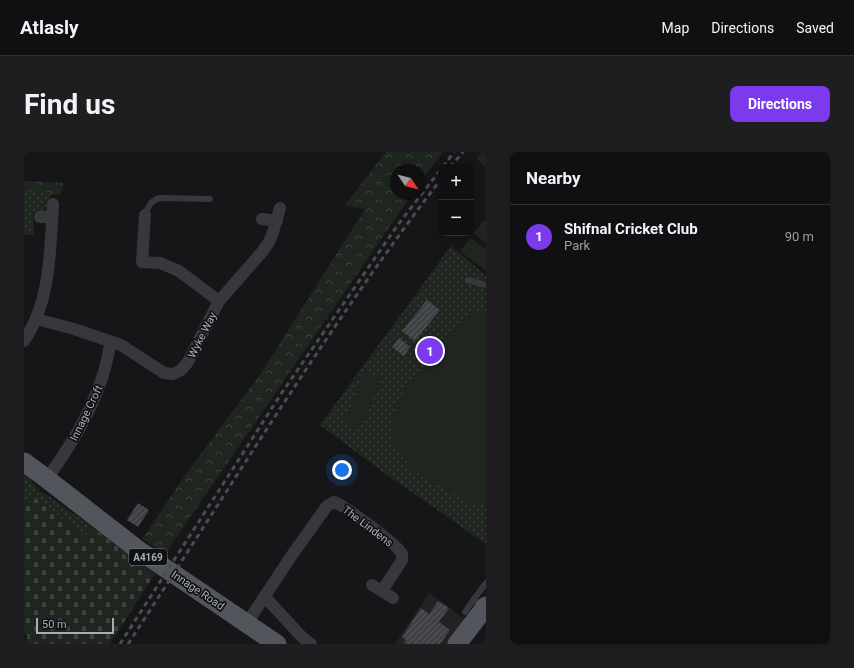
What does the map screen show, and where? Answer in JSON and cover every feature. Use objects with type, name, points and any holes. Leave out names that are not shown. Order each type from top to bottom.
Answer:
[{"type":"main road","name":"Innage Road","points":[[24,462],[137,550],[277,644]]},
{"type":"main road","points":[[458,644],[482,604]]},
{"type":"street","points":[[24,341],[36,319],[46,288],[53,204]]},
{"type":"street","name":"Wyke Way","points":[[36,319],[74,329],[111,342],[130,350],[164,373],[173,374],[181,370],[188,362],[219,301],[262,252],[274,232],[280,208]]},
{"type":"street","points":[[145,215],[142,262],[160,263],[170,266],[187,276],[219,301]]},
{"type":"street","points":[[40,217],[52,217]]},
{"type":"street","points":[[262,219],[277,221]]},
{"type":"street","name":"Innage Croft","points":[[47,479],[73,441],[88,414],[103,377],[111,342]]},
{"type":"street","name":"The Lindens","points":[[247,623],[292,555],[327,506],[334,502],[340,504],[368,524],[402,554],[402,560],[377,588],[393,598]]},
{"type":"street","points":[[265,597],[302,638],[311,644]]},
{"type":"lane","points":[[145,215],[152,201],[160,198],[210,199]]},
{"type":"lane","points":[[468,280],[486,285]]},
{"type":"lane","points":[[465,612],[482,604],[486,582]]},
{"type":"shaded area","points":[[429,593],[466,620],[447,644],[395,644]]},
{"type":"green space","points":[[386,152],[443,152],[426,174],[426,164],[390,164],[390,200],[408,200],[165,554],[142,539],[186,474],[261,373],[365,209],[345,205]]},
{"type":"green space","points":[[482,152],[486,152],[486,168],[477,159]]},
{"type":"green space","points":[[24,181],[64,183],[60,195],[24,191]]},
{"type":"green space","points":[[24,191],[51,194],[49,202],[45,208],[33,215],[34,235],[24,234]]},
{"type":"green space","points":[[484,220],[486,222],[486,243],[474,233]]},
{"type":"green space","points":[[471,238],[486,250],[486,271],[460,251]]},
{"type":"green space","points":[[451,246],[486,276],[486,544],[383,472],[320,425]]},
{"type":"green space","points":[[486,312],[486,502],[473,504],[416,473],[396,450],[389,425],[406,387],[436,352],[472,314]]},
{"type":"green space","points":[[365,371],[382,378],[360,430],[344,423]]},
{"type":"green space","points":[[24,472],[42,493],[49,496],[92,527],[85,536],[35,497],[24,507]]},
{"type":"green space","points":[[35,497],[85,536],[92,527],[155,574],[110,644],[24,644],[28,636],[24,633],[24,507]]},
{"type":"building","points":[[427,300],[440,310],[415,341],[402,331]]},
{"type":"building","points":[[399,338],[410,347],[404,356],[392,347]]},
{"type":"building","points":[[138,503],[149,510],[138,527],[127,520]]},
{"type":"building","points":[[438,601],[449,608],[439,622],[450,630],[440,644],[404,643],[406,640],[402,637],[421,608],[429,614]]},
{"type":"railway","points":[[445,164],[454,152]]},
{"type":"railway","points":[[453,164],[463,152]]},
{"type":"railway","points":[[120,644],[281,394],[397,226],[438,173]]},
{"type":"railway","points":[[128,644],[319,350],[399,235],[438,183]]},
{"type":"place","name":"Shifnal Cricket Club","points":[[430,351]]}]
